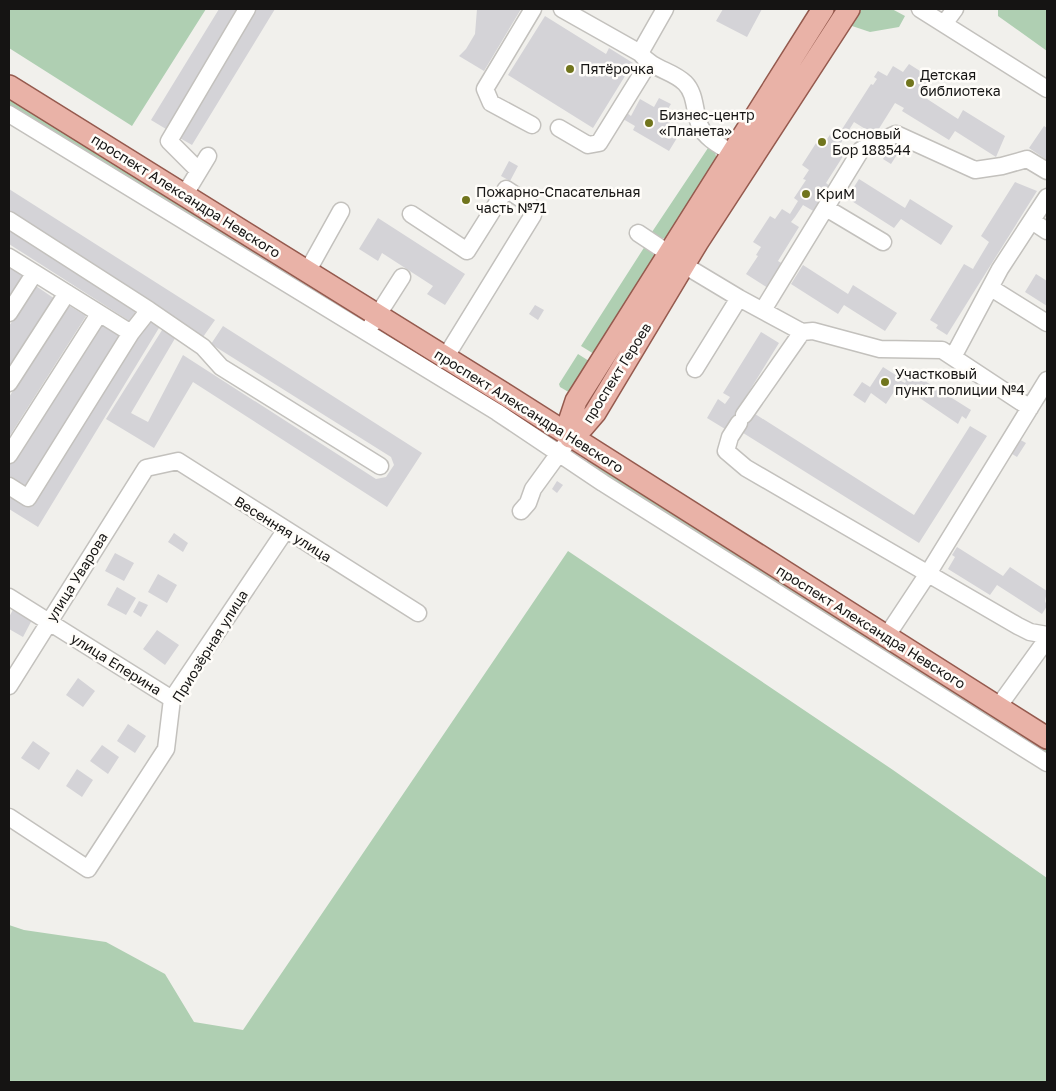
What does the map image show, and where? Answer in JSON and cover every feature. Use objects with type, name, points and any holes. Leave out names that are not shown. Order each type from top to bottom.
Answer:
[{"type":"main road","name":"проспект Героев","points":[[565,445],[595,413],[732,153],[823,9]]},
{"type":"main road","name":"проспект Героев","points":[[676,259],[849,9]]},
{"type":"main road","name":"проспект Александра Невского","points":[[9,86],[185,194],[307,272],[372,324],[445,358],[565,445],[886,637],[1047,738]]},
{"type":"street","points":[[199,171],[169,141],[247,9]]},
{"type":"street","points":[[532,125],[491,103],[485,89],[533,9]]},
{"type":"street","points":[[562,9],[684,82],[692,93],[700,127],[709,138],[732,153]]},
{"type":"street","points":[[559,128],[588,145],[599,143],[644,59],[665,9]]},
{"type":"street","points":[[920,9],[1047,89]]},
{"type":"street","points":[[944,24],[954,9]]},
{"type":"street","points":[[9,114],[372,324],[565,445],[603,483],[1047,763]]},
{"type":"street","points":[[763,310],[861,150],[896,134],[975,170],[1002,166],[1027,159],[1047,170]]},
{"type":"street","points":[[185,194],[208,156]]},
{"type":"street","points":[[411,214],[467,251],[506,188],[529,204],[533,215],[445,358]]},
{"type":"street","points":[[953,357],[1000,269],[1047,197]]},
{"type":"street","points":[[826,208],[883,242]]},
{"type":"street","points":[[307,272],[341,211]]},
{"type":"street","points":[[9,220],[203,347],[220,367],[380,466]]},
{"type":"street","points":[[1032,221],[1047,231]]},
{"type":"street","points":[[638,233],[739,298],[802,332],[813,331],[880,349],[942,350],[1030,408]]},
{"type":"street","points":[[9,257],[131,334]]},
{"type":"street","points":[[9,313],[34,274]]},
{"type":"street","points":[[372,324],[402,278]]},
{"type":"street","points":[[991,288],[1047,323]]},
{"type":"street","points":[[9,383],[66,293]]},
{"type":"street","points":[[695,369],[739,298]]},
{"type":"street","points":[[9,486],[28,498],[131,334],[149,310]]},
{"type":"street","points":[[9,455],[99,314]]},
{"type":"street","points":[[802,332],[730,437],[726,451],[746,468],[929,572],[1018,626],[1030,632],[1047,635]]},
{"type":"street","points":[[886,637],[929,572],[1047,380]]},
{"type":"street","points":[[521,511],[528,503],[533,489],[565,445]]},
{"type":"street","name":"Весенняя улица","points":[[146,468],[178,462],[418,613]]},
{"type":"street","name":"улица Уварова","points":[[9,686],[146,468]]},
{"type":"street","name":"Приозёрная улица","points":[[9,817],[88,869],[166,749],[172,699],[285,531]]},
{"type":"street","name":"улица Еперина","points":[[9,597],[172,699]]},
{"type":"street","points":[[998,707],[1047,639]]},
{"type":"green space","points":[[9,9],[206,9],[132,126],[9,48]]},
{"type":"green space","points":[[857,9],[892,9],[905,16],[899,27],[870,32],[849,25]]},
{"type":"green space","points":[[998,9],[1047,9],[1047,51],[998,16]]},
{"type":"green space","points":[[9,98],[349,305],[341,310],[191,215],[14,111],[9,107]]},
{"type":"green space","points":[[710,145],[714,148],[717,160],[667,238],[658,239],[650,235]]},
{"type":"green space","points":[[647,243],[654,252],[655,259],[594,354],[581,346]]},
{"type":"green space","points":[[578,354],[589,361],[590,365],[572,394],[560,387],[559,384]]},
{"type":"green space","points":[[589,457],[1047,746],[1047,754],[597,474],[587,461]]},
{"type":"green space","points":[[568,551],[893,770],[1047,878],[1047,1082],[9,1082],[9,925],[24,930],[106,942],[165,974],[194,1022],[243,1030]]},
{"type":"building","points":[[219,9],[240,9],[166,129],[151,120]]},
{"type":"building","points":[[256,9],[275,9],[192,145],[178,137]]},
{"type":"building","points":[[477,9],[521,9],[484,71],[459,56],[466,49],[475,34]]},
{"type":"building","points":[[723,9],[762,9],[747,37],[716,21]]},
{"type":"building","name":"Пятёрочка","points":[[545,16],[606,54],[609,48],[633,63],[593,128],[508,75]]},
{"type":"building","points":[[909,64],[931,78],[921,95],[958,119],[963,110],[1005,136],[996,157],[955,131],[949,140],[902,111],[904,108],[895,103],[875,135],[854,122],[839,146],[847,150],[826,183],[831,187],[815,212],[803,205],[791,222],[799,227],[778,261],[783,264],[768,288],[746,274],[758,256],[756,255],[761,247],[753,242],[770,216],[775,219],[782,209],[790,214],[798,201],[794,198],[806,180],[803,179],[809,170],[802,165],[818,140],[824,144],[831,133],[837,137],[871,84],[873,85],[877,79],[874,77],[878,71],[887,76],[893,66],[903,72]]},
{"type":"building","name":"Бизнес-центр «Планета»","points":[[659,98],[671,104],[666,112],[673,116],[668,126],[680,133],[669,151],[633,130],[635,126],[623,119],[627,113],[631,116],[640,99],[654,107]]},
{"type":"building","points":[[1044,126],[1047,128],[1047,160],[1029,148]]},
{"type":"building","points":[[892,145],[900,150],[891,164],[883,159]]},
{"type":"building","points":[[509,161],[518,166],[510,181],[501,176]]},
{"type":"building","points":[[859,179],[905,208],[910,199],[953,226],[941,245],[901,219],[894,228],[847,198]]},
{"type":"building","points":[[1015,182],[1037,191],[947,335],[936,328],[938,325],[930,320],[964,264],[973,269],[989,242],[981,236]]},
{"type":"building","points":[[9,189],[215,320],[203,337],[9,212]]},
{"type":"building","points":[[378,218],[465,274],[445,305],[427,294],[433,286],[382,253],[378,261],[359,249]]},
{"type":"building","points":[[9,227],[139,310],[131,322],[9,244]]},
{"type":"building","points":[[803,265],[848,294],[853,285],[897,313],[885,331],[844,305],[838,314],[791,284]]},
{"type":"building","points":[[9,266],[23,275],[9,297]]},
{"type":"building","points":[[1036,274],[1047,281],[1047,306],[1025,292]]},
{"type":"building","points":[[36,286],[55,299],[9,368],[9,326]]},
{"type":"building","points":[[68,305],[86,316],[9,437],[9,397]]},
{"type":"building","points":[[535,305],[544,310],[538,320],[529,314]]},
{"type":"building","points":[[150,315],[162,323],[38,527],[9,509],[9,492],[28,505]]},
{"type":"building","points":[[99,323],[121,337],[25,486],[9,476],[9,465]]},
{"type":"building","points":[[223,326],[422,453],[387,507],[193,382],[154,448],[106,419],[164,327],[177,335],[131,413],[148,422],[183,355],[376,479],[386,477],[394,465],[391,457],[211,344]]},
{"type":"building","points":[[761,332],[779,343],[737,411],[748,418],[752,412],[914,515],[970,426],[987,436],[919,543],[740,431],[743,425],[732,418],[725,429],[707,418],[718,399],[725,404],[730,397],[723,393]]},
{"type":"building","points":[[883,367],[905,383],[904,379],[909,371],[971,410],[966,419],[962,416],[958,424],[899,384],[886,404],[871,393],[865,403],[853,395],[862,382],[870,387]]},
{"type":"building","points":[[1017,438],[1026,443],[1017,457],[1009,452]]},
{"type":"building","points":[[557,481],[563,485],[557,493],[552,489]]},
{"type":"building","points":[[174,533],[188,543],[183,552],[168,542]]},
{"type":"building","points":[[957,547],[1003,576],[1010,567],[1047,591],[1045,601],[1047,606],[1042,614],[997,585],[990,595],[948,569],[955,557],[952,555]]},
{"type":"building","points":[[115,553],[134,563],[124,581],[105,571]]},
{"type":"building","points":[[158,574],[177,585],[167,603],[148,592]]},
{"type":"building","points":[[117,587],[136,598],[126,615],[107,605]]},
{"type":"building","points":[[139,601],[148,605],[141,617],[133,612]]},
{"type":"building","points":[[14,608],[33,618],[23,637],[9,629],[9,617]]},
{"type":"building","points":[[157,630],[179,645],[165,665],[143,649]]},
{"type":"building","points":[[78,678],[95,691],[83,707],[66,695]]},
{"type":"building","points":[[128,724],[146,736],[135,753],[117,741]]},
{"type":"building","points":[[33,741],[50,753],[39,770],[21,758]]},
{"type":"building","points":[[102,745],[119,757],[108,774],[90,761]]},
{"type":"building","points":[[77,769],[93,780],[82,797],[66,786]]},
{"type":"place","name":"Пятёрочка","points":[[570,69]]},
{"type":"place","name":"Детская библиотека","points":[[910,83]]},
{"type":"place","name":"Бизнес-центр «Планета»","points":[[649,123]]},
{"type":"place","name":"Сосновый Бор 188544","points":[[822,142]]},
{"type":"place","name":"КриМ","points":[[806,194]]},
{"type":"place","name":"Пожарно-Спасательная часть №71","points":[[466,200]]},
{"type":"place","name":"Участковый пункт полиции №4","points":[[885,382]]}]
